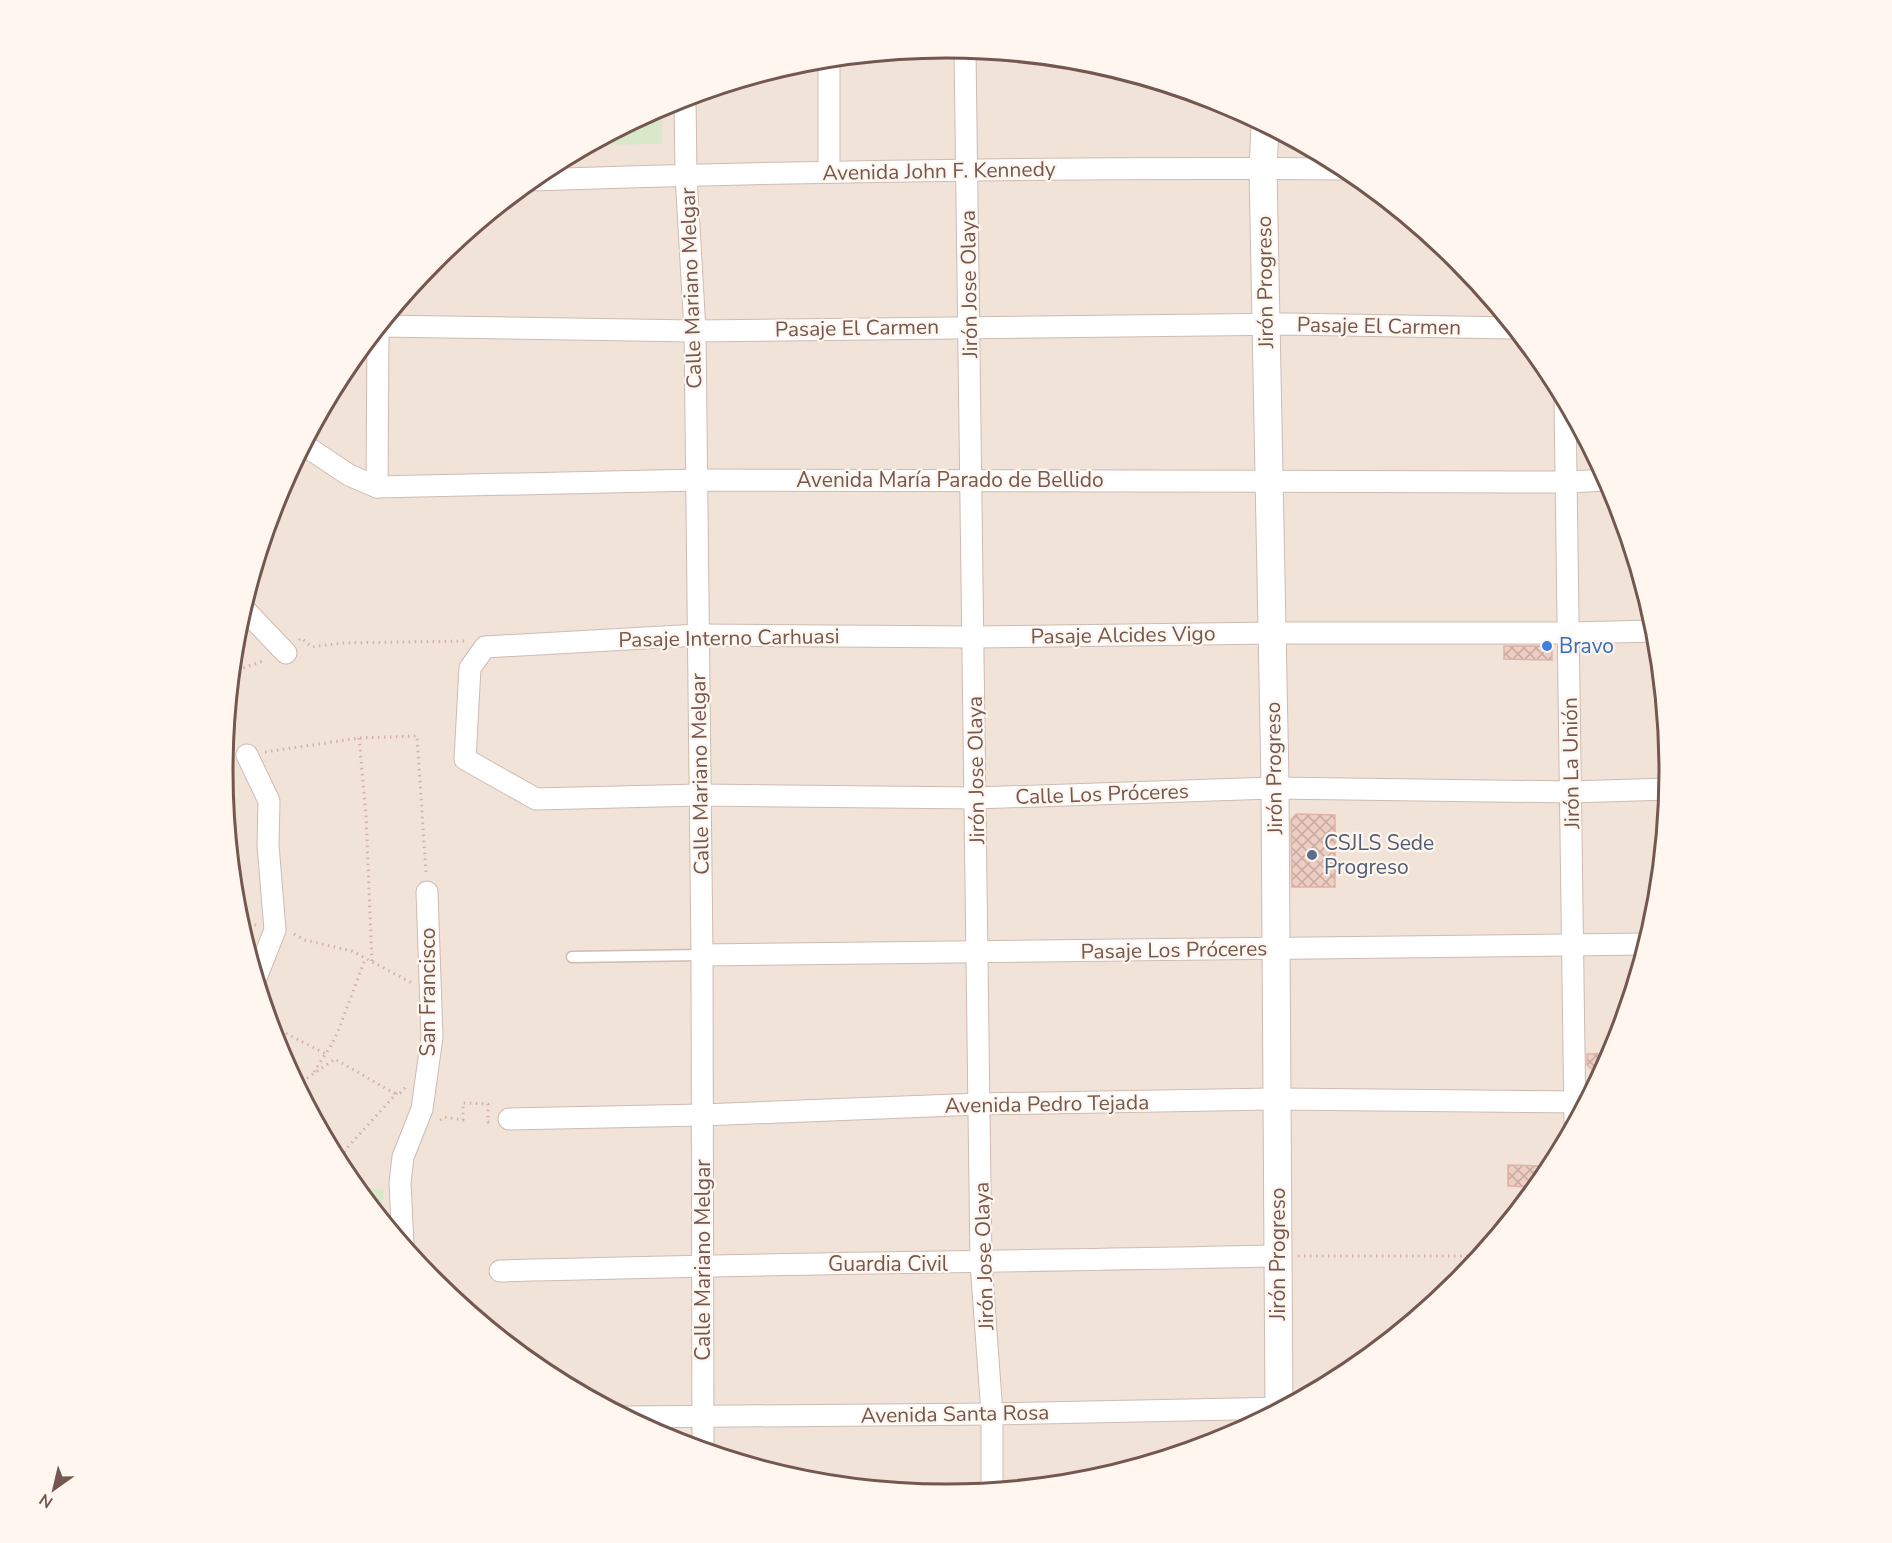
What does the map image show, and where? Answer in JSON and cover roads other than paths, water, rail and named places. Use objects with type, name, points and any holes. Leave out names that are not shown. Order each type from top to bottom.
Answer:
[{"type":"street","name":"Jirón Jose Olaya","points":[[965,59],[981,1263],[992,1414],[992,1483]]},
{"type":"street","points":[[829,69],[829,172]]},
{"type":"street","name":"Calle Mariano Melgar","points":[[685,108],[686,175],[695,331],[702,955],[703,1442]]},
{"type":"street","name":"Jirón Progreso","points":[[1265,134],[1263,169],[1275,788],[1278,1099],[1276,1256],[1280,1401]]},
{"type":"street","name":"Avenida John F. Kennedy","points":[[549,179],[966,170],[1327,170]]},
{"type":"street","name":"Pasaje El Carmen","points":[[387,328],[695,331],[1266,325],[1504,328]]},
{"type":"street","points":[[377,487],[379,339]]},
{"type":"street","name":"Jirón La Unión","points":[[1566,420],[1573,946],[1578,1101]]},
{"type":"street","name":"Avenida María Parado de Bellido","points":[[311,449],[349,475],[377,487],[697,480],[1596,481]]},
{"type":"street","points":[[251,616],[286,653]]},
{"type":"street","points":[[1272,633],[1645,631]]},
{"type":"street","name":"Pasaje Alcides Vigo","points":[[974,637],[1272,633]]},
{"type":"street","name":"Pasaje Interno Carhuasi","points":[[536,799],[465,759],[470,669],[485,647],[698,635],[974,637]]},
{"type":"street","points":[[247,754],[269,801],[268,845],[275,927],[260,967]]},
{"type":"street","name":"Calle Los Próceres","points":[[536,799],[700,795],[976,798],[1275,788],[1571,792],[1658,789]]},
{"type":"street","name":"San Francisco","points":[[402,1233],[400,1183],[403,1157],[422,1109],[432,1037],[427,892]]},
{"type":"street","name":"Pasaje Los Próceres","points":[[702,955],[1638,944]]},
{"type":"street","name":"Avenida Pedro Tejada","points":[[502,1120],[980,1104],[1278,1099],[1573,1109]]},
{"type":"street","name":"Guardia Civil","points":[[500,1271],[702,1265],[981,1263],[1276,1256]]},
{"type":"street","name":"Avenida Santa Rosa","points":[[644,1417],[992,1414],[1266,1408]]},
{"type":"lane","points":[[572,957],[702,955]]},
{"type":"place","name":"Bravo","points":[[1547,646]]},
{"type":"place","name":"CSJLS Sede Progreso","points":[[1312,855]]}]
